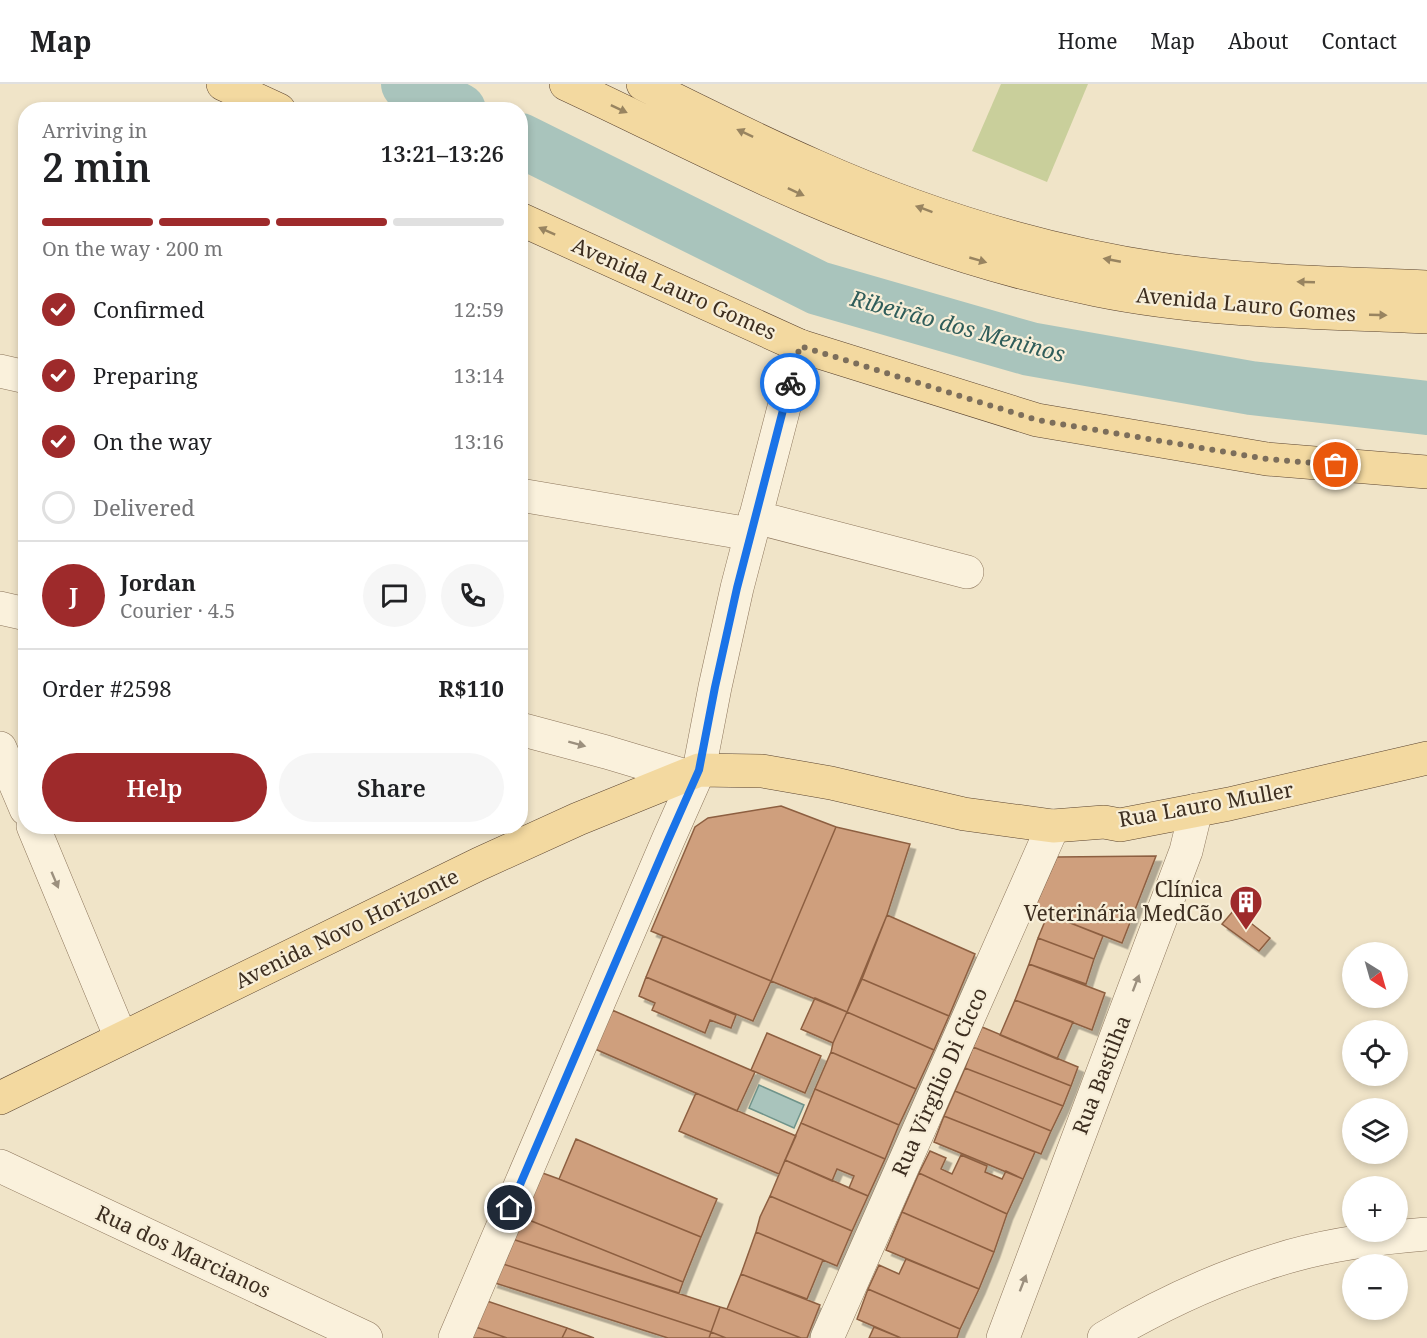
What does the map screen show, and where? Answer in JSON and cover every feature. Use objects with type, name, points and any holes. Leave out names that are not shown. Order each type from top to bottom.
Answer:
[{"type":"main road","points":[[223,84],[262,102]]},
{"type":"main road","name":"Avenida Lauro Gomes","points":[[566,84],[803,196],[862,220],[934,247],[1046,279],[1170,302],[1288,312],[1427,317]]},
{"type":"main road","name":"Avenida Lauro Gomes","points":[[643,84],[815,166],[874,191],[1003,235],[1111,260],[1205,275],[1300,282],[1427,286]]},
{"type":"main road","name":"Avenida Lauro Gomes","points":[[528,223],[800,346],[1037,420],[1267,459],[1427,472]]},
{"type":"main road","name":"Rua Lauro Muller","points":[[693,773],[762,771],[831,783],[964,814],[1053,826],[1104,822],[1120,825],[1229,804],[1427,758]]},
{"type":"main road","name":"Avenida Novo Horizonte","points":[[0,1098],[479,864],[578,819],[693,773]]},
{"type":"street","points":[[455,1338],[668,840],[693,773],[753,526],[800,346]]},
{"type":"street","points":[[0,371],[18,375]]},
{"type":"street","points":[[528,496],[753,526],[967,572]]},
{"type":"street","points":[[0,608],[18,612]]},
{"type":"street","name":"Rua Lauro Muller","points":[[528,731],[693,773]]},
{"type":"street","points":[[0,748],[18,790]]},
{"type":"street","name":"Rua Bastilha","points":[[1003,1338],[1182,862],[1196,810]]},
{"type":"street","name":"Rua Virgílio Di Cicco","points":[[827,1338],[1053,826]]},
{"type":"street","points":[[36,834],[121,1038]]},
{"type":"street","name":"Rua dos Marcianos","points":[[0,1166],[366,1338]]},
{"type":"street","points":[[1104,1338],[1191,1292],[1275,1260],[1338,1245],[1394,1236],[1427,1234]]},
{"type":"green space","points":[[1001,84],[1088,84],[1047,182],[972,151]]},
{"type":"water","points":[[759,1085],[804,1105],[794,1128],[749,1108]]},
{"type":"building","points":[[781,806],[836,827],[771,981],[651,931],[695,827],[708,818]]},
{"type":"building","points":[[836,827],[910,844],[887,915],[847,1012],[771,981]]},
{"type":"building","points":[[1156,856],[1122,943],[1034,909],[1057,857]]},
{"type":"building","name":"Clínica Veterinária MedCão","points":[[1234,910],[1270,938],[1259,951],[1222,924]]},
{"type":"building","points":[[1048,914],[1103,936],[1094,959],[1038,938]]},
{"type":"building","points":[[887,915],[975,954],[949,1016],[862,979]]},
{"type":"building","points":[[663,936],[771,981],[753,1021],[646,977]]},
{"type":"building","points":[[1038,938],[1094,959],[1086,984],[1029,964]]},
{"type":"building","points":[[1029,964],[1105,993],[1092,1030],[1015,1000]]},
{"type":"building","points":[[646,977],[736,1015],[731,1028],[710,1020],[705,1033],[652,1010],[655,1003],[639,996]]},
{"type":"building","points":[[862,979],[949,1016],[934,1050],[847,1012]]},
{"type":"building","points":[[815,998],[847,1012],[833,1043],[801,1029]]},
{"type":"building","points":[[1015,1000],[1073,1022],[1057,1059],[1000,1035]]},
{"type":"building","points":[[612,1010],[755,1072],[737,1111],[595,1049]]},
{"type":"building","points":[[847,1012],[934,1050],[916,1089],[831,1052]]},
{"type":"building","points":[[982,1027],[1078,1067],[1071,1086],[973,1047]]},
{"type":"building","points":[[767,1033],[821,1056],[805,1093],[751,1070]]},
{"type":"building","points":[[973,1047],[1071,1086],[1063,1106],[965,1068]]},
{"type":"building","points":[[831,1052],[916,1089],[899,1125],[815,1089]]},
{"type":"building","points":[[965,1068],[1063,1106],[1051,1131],[955,1091]]},
{"type":"building","points":[[815,1089],[899,1125],[885,1159],[801,1123]]},
{"type":"building","points":[[955,1091],[1051,1131],[1041,1154],[944,1116]]},
{"type":"building","points":[[696,1093],[796,1136],[779,1174],[679,1131]]},
{"type":"building","points":[[944,1116],[1035,1152],[1023,1179],[934,1142]]},
{"type":"building","points":[[801,1123],[885,1159],[868,1196],[849,1188],[854,1176],[837,1169],[832,1181],[785,1160]]},
{"type":"building","points":[[576,1139],[717,1199],[701,1237],[559,1179]]},
{"type":"building","points":[[930,1151],[946,1158],[941,1169],[952,1174],[961,1155],[987,1166],[985,1172],[1002,1179],[1006,1171],[1023,1179],[1007,1214],[919,1173]]},
{"type":"building","points":[[785,1160],[868,1196],[852,1231],[770,1196]]},
{"type":"building","points":[[537,1171],[701,1237],[683,1282],[519,1216]]},
{"type":"building","points":[[919,1173],[1007,1214],[994,1252],[902,1212]]},
{"type":"building","points":[[770,1196],[852,1231],[837,1266],[756,1232]]},
{"type":"building","points":[[902,1212],[994,1252],[979,1289],[886,1250]]},
{"type":"building","points":[[519,1216],[683,1282],[679,1293],[509,1238]]},
{"type":"building","points":[[756,1232],[823,1260],[807,1299],[741,1274]]},
{"type":"building","points":[[509,1238],[720,1307],[711,1332],[500,1263]]},
{"type":"building","points":[[906,1259],[979,1289],[960,1329],[868,1289],[879,1265],[899,1274]]},
{"type":"building","points":[[500,1263],[711,1332],[709,1338],[668,1338],[492,1282]]},
{"type":"building","points":[[741,1274],[820,1305],[807,1338],[801,1338],[727,1309]]},
{"type":"building","points":[[868,1289],[960,1329],[957,1338],[901,1338],[857,1319]]},
{"type":"building","points":[[484,1300],[567,1328],[562,1338],[507,1338],[473,1326]]},
{"type":"building","points":[[720,1307],[801,1338],[726,1338],[711,1332]]},
{"type":"building","points":[[473,1326],[507,1338],[467,1338]]},
{"type":"building","points":[[874,1327],[901,1338],[869,1338]]},
{"type":"building","points":[[567,1328],[594,1338],[562,1338]]},
{"type":"building","points":[[711,1332],[726,1338],[709,1338]]},
{"type":"waterway","name":"Ribeirão dos Meninos","points":[[408,84],[443,102]]},
{"type":"waterway","name":"Ribeirão dos Meninos","points":[[528,144],[818,288],[1030,349],[1251,388],[1427,408]]},
{"type":"way so far","points":[[790,383],[800,346],[1037,420],[1267,459],[1336,465]]},
{"type":"place","name":"Clínica Veterinária MedCão","points":[[1246,931]]},
{"type":"route","points":[[510,1208],[699,770],[737,588],[790,383]]}]
